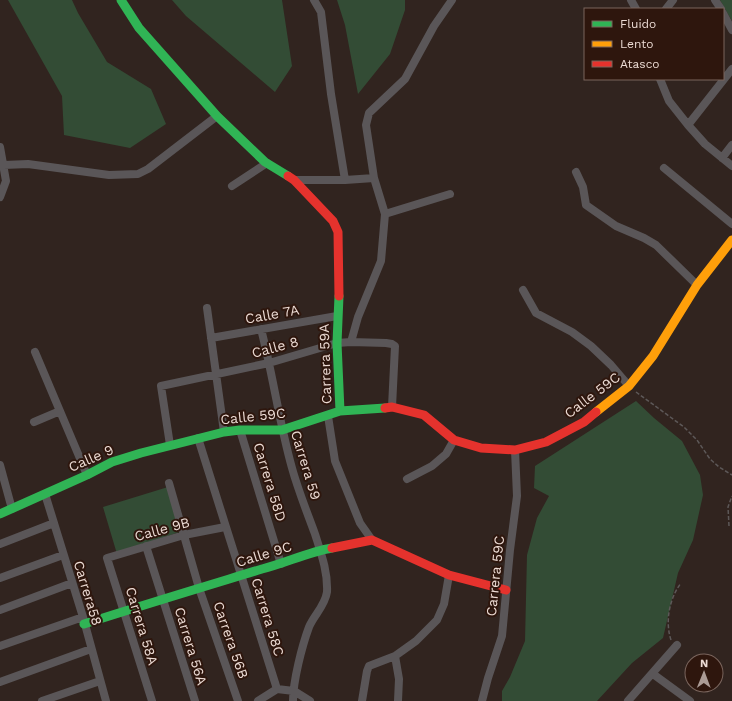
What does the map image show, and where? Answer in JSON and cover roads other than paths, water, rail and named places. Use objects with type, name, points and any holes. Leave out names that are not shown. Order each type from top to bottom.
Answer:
[{"type":"street","name":"Carrera 59A","points":[[121,0],[139,28],[218,116],[267,163],[294,180],[333,221],[338,232],[340,287],[337,316],[337,343],[340,411]]},
{"type":"street","points":[[314,0],[321,12],[331,94],[345,180]]},
{"type":"street","points":[[351,342],[358,317],[381,261],[385,214],[374,178],[366,125],[369,113],[405,79],[434,26],[452,0]]},
{"type":"street","points":[[667,8],[673,0]]},
{"type":"street","points":[[724,15],[732,30]]},
{"type":"street","points":[[724,79],[732,69]]},
{"type":"street","points":[[688,125],[723,80]]},
{"type":"street","points":[[661,82],[669,101],[688,125],[705,144],[732,166]]},
{"type":"street","points":[[4,165],[28,164],[109,175],[138,174],[148,169],[218,116]]},
{"type":"street","points":[[722,158],[732,145]]},
{"type":"street","points":[[0,147],[6,181],[0,197]]},
{"type":"street","points":[[232,186],[267,163]]},
{"type":"street","points":[[664,168],[732,224]]},
{"type":"street","points":[[576,172],[583,187],[586,205],[616,226],[656,245],[697,285]]},
{"type":"street","points":[[294,180],[345,180],[374,178]]},
{"type":"street","points":[[385,214],[450,194]]},
{"type":"street","name":"Calle 59C","points":[[198,438],[240,430],[282,430],[340,411],[392,406],[424,415],[454,440],[481,448],[515,450],[546,442],[584,422],[628,386],[653,356],[697,285],[732,240]]},
{"type":"street","points":[[523,290],[536,313],[572,332],[591,346],[611,365],[628,386]]},
{"type":"street","points":[[207,308],[224,432]]},
{"type":"street","name":"Calle 7A","points":[[211,338],[337,316]]},
{"type":"street","name":"Carrera 59","points":[[261,329],[282,430],[293,470],[326,572],[327,594],[310,626],[299,660],[294,691]]},
{"type":"street","name":"Calle 8","points":[[170,445],[161,386],[269,363],[337,343],[386,343],[395,346],[392,406]]},
{"type":"street","points":[[35,352],[86,475]]},
{"type":"street","points":[[34,422],[60,411]]},
{"type":"street","name":"Carrera 59A","points":[[328,416],[335,461],[360,523],[372,540]]},
{"type":"street","name":"Carrera 58D","points":[[240,430],[281,564]]},
{"type":"street","name":"Calle 9","points":[[0,514],[112,462],[198,438]]},
{"type":"street","name":"Carrera 58C","points":[[198,438],[277,689]]},
{"type":"street","points":[[407,479],[432,466],[446,454],[454,440]]},
{"type":"street","name":"Carrera 59C","points":[[482,701],[502,636],[517,496],[515,450]]},
{"type":"street","points":[[0,465],[12,509]]},
{"type":"street","name":"Carrera 56B","points":[[169,483],[199,588],[238,701]]},
{"type":"street","name":"Carrera58","points":[[45,494],[106,701]]},
{"type":"street","points":[[0,544],[54,523]]},
{"type":"street","name":"Calle 9B","points":[[107,558],[184,535],[225,527]]},
{"type":"street","points":[[372,540],[449,575],[506,590]]},
{"type":"street","name":"Calle 9C","points":[[0,646],[281,564],[320,550],[372,540]]},
{"type":"street","name":"Carrera 56A","points":[[146,546],[195,701]]},
{"type":"street","points":[[0,578],[63,555]]},
{"type":"street","name":"Carrera 58A","points":[[107,558],[152,701]]},
{"type":"street","points":[[362,701],[366,671],[369,666],[395,656],[416,641],[437,620],[444,604],[449,575]]},
{"type":"street","points":[[0,610],[72,583]]},
{"type":"street","points":[[628,701],[677,645]]},
{"type":"street","points":[[0,682],[91,649]]},
{"type":"street","points":[[395,656],[399,679],[398,701]]},
{"type":"street","points":[[652,674],[690,701]]},
{"type":"street","points":[[42,701],[100,681]]},
{"type":"street","points":[[258,701],[277,689],[294,691],[310,701]]},
{"type":"street","points":[[293,701],[294,691]]}]
